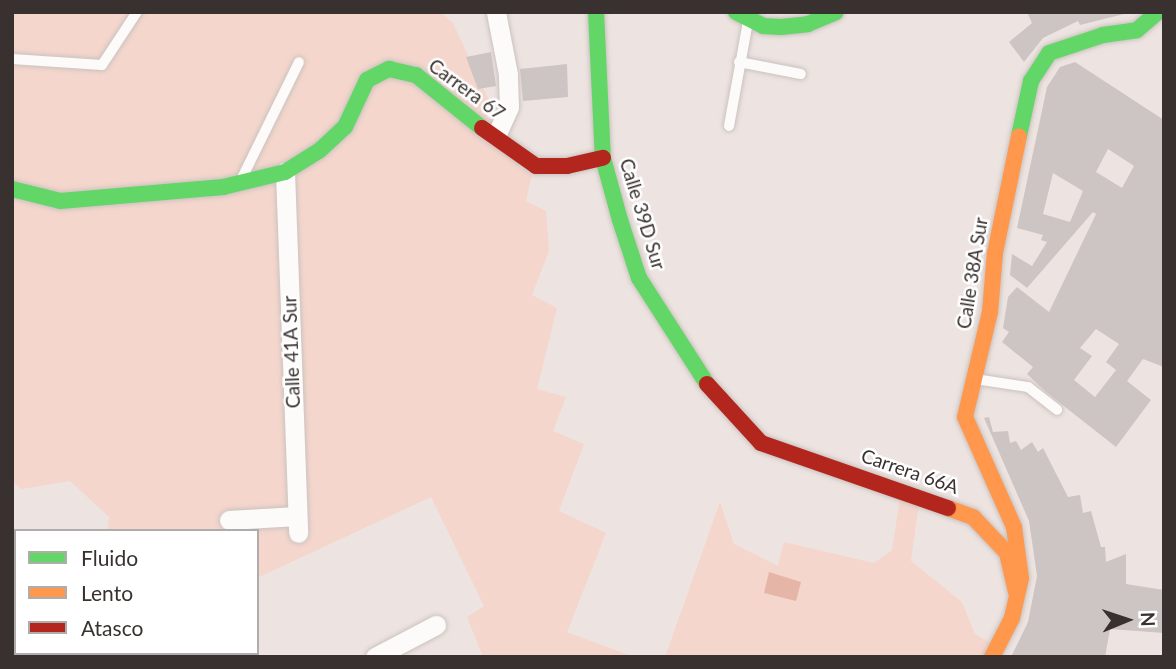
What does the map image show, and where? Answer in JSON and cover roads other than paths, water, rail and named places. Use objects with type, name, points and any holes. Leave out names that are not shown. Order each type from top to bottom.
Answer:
[{"type":"street","points":[[496,12],[508,74],[509,107],[496,136]]},
{"type":"street","name":"Calle 39D Sur","points":[[596,12],[603,158],[639,278],[707,385],[749,435]]},
{"type":"street","points":[[742,16],[763,26],[808,24],[836,12]]},
{"type":"street","name":"Calle 38A Sur","points":[[992,657],[1012,618],[1021,578],[1014,527],[965,417],[971,379],[990,312],[995,253],[1031,81],[1049,53],[1103,35],[1137,30],[1158,12]]},
{"type":"street","name":"Carrera 67","points":[[12,189],[60,201],[223,187],[285,172],[320,151],[345,127],[367,80],[388,69],[416,75],[536,166],[567,166],[603,158]]},
{"type":"street","name":"Calle 41A Sur","points":[[229,520],[297,525],[285,172]]},
{"type":"street","name":"Carrera 66A","points":[[749,435],[783,453],[974,517],[1007,553],[1016,592]]},
{"type":"street","points":[[375,657],[436,625]]},
{"type":"lane","points":[[12,60],[102,65],[137,12]]},
{"type":"lane","points":[[729,126],[739,62],[742,16]]},
{"type":"lane","points":[[241,182],[299,62]]},
{"type":"lane","points":[[739,62],[801,75]]},
{"type":"lane","points":[[971,379],[1028,387],[1057,410]]}]
